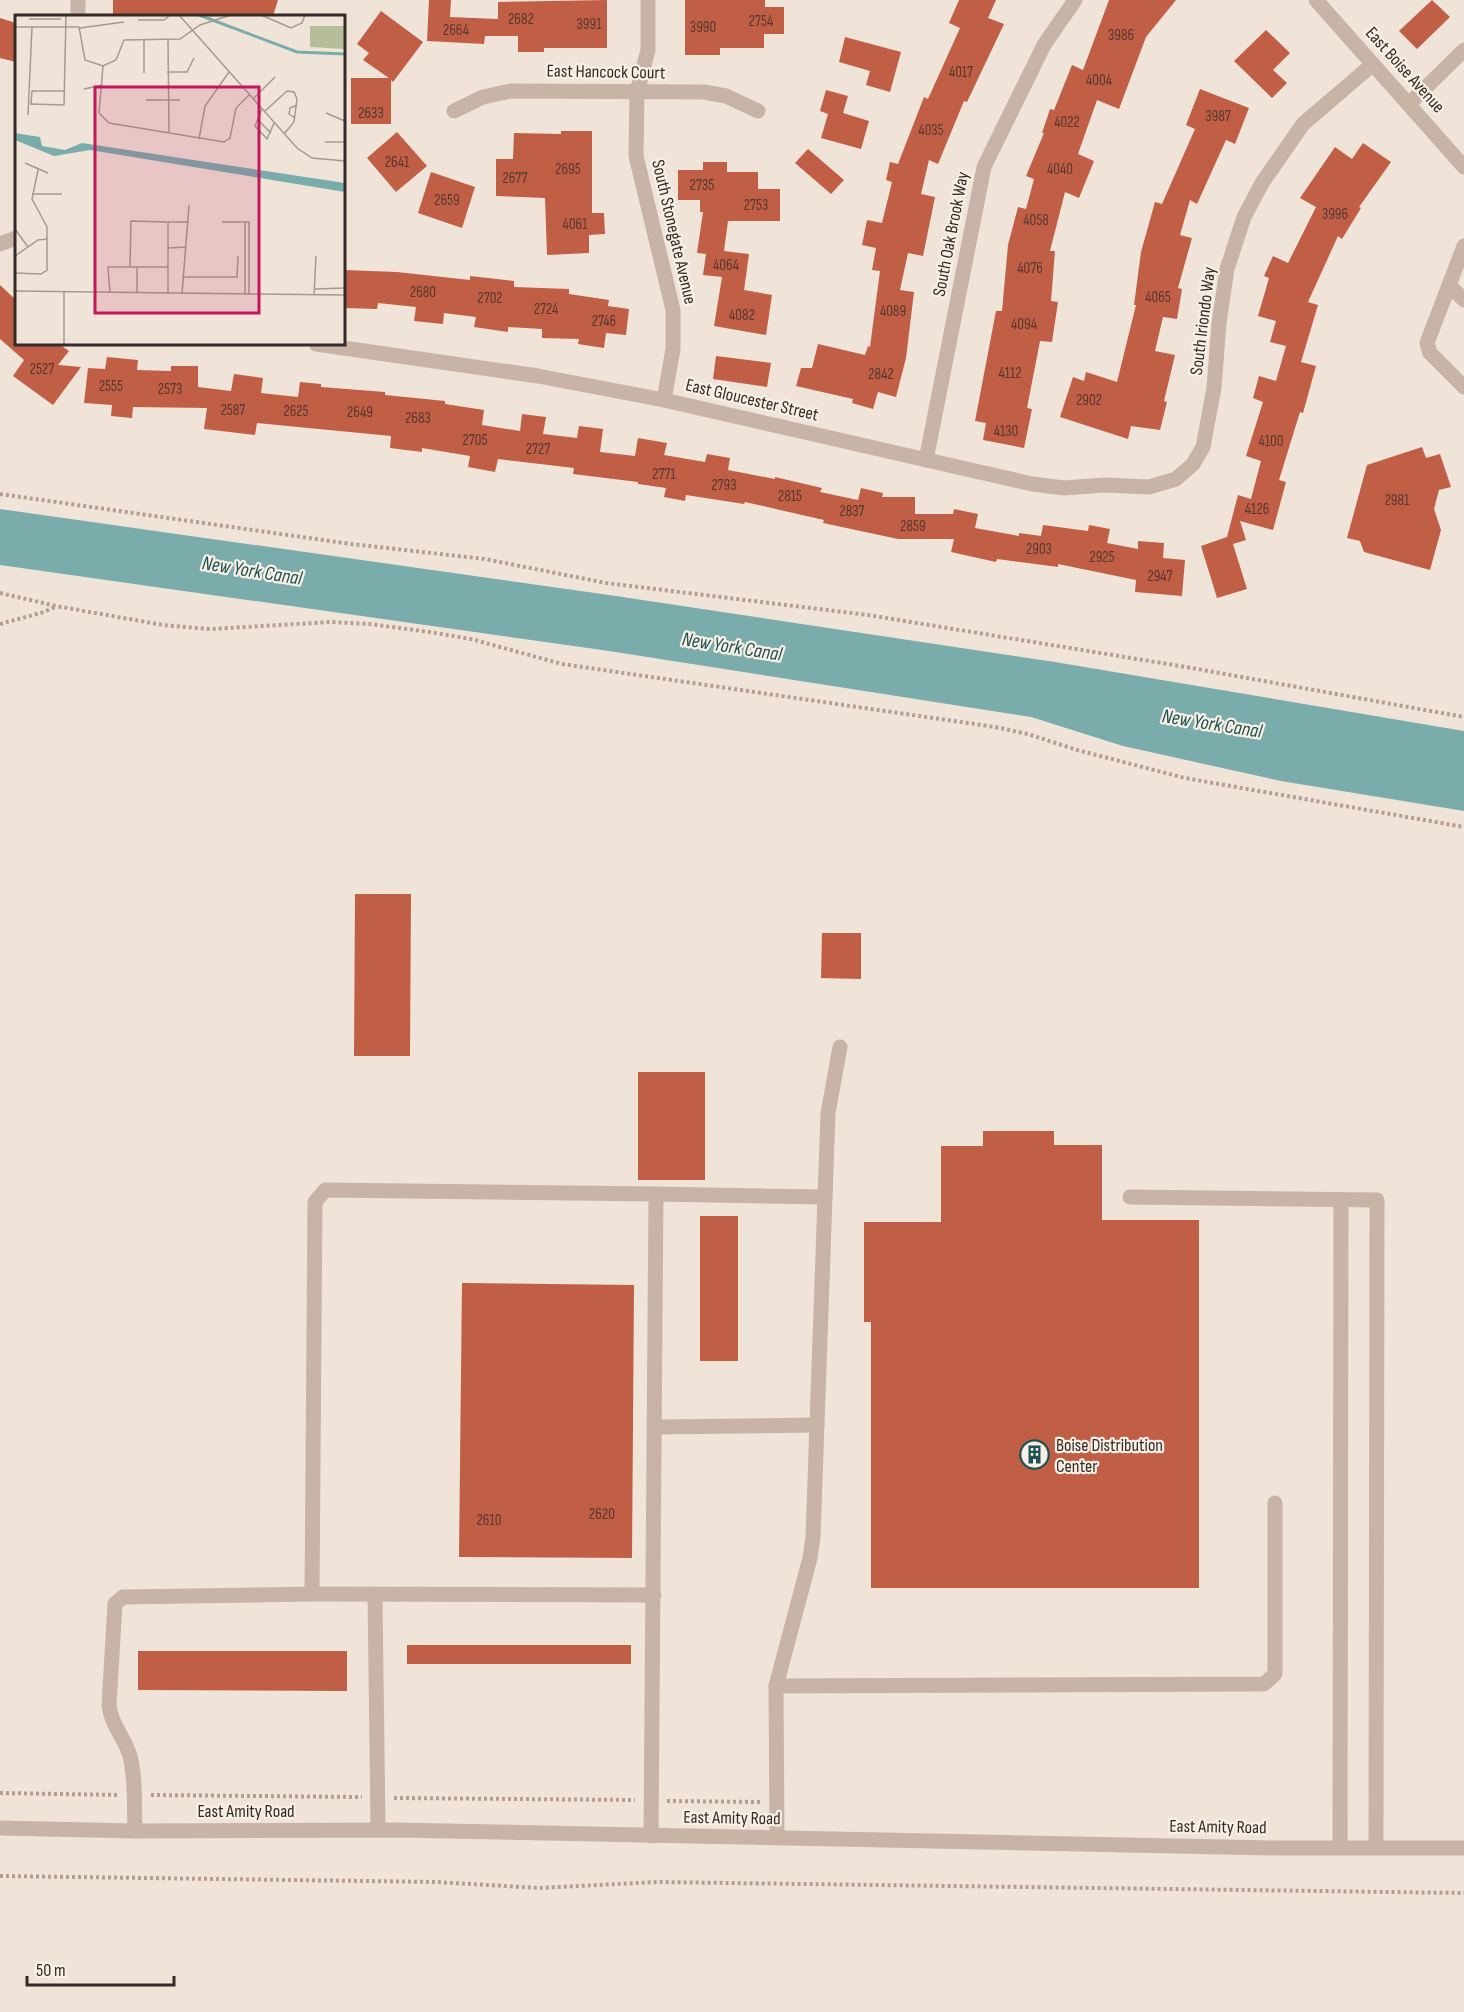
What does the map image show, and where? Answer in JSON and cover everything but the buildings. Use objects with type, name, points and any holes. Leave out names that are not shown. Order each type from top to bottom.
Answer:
[{"type":"street","name":"South Stonegate Avenue","points":[[648,0],[648,50],[637,92],[636,156],[673,310],[674,349],[663,400]]},
{"type":"street","name":"South Oak Brook Way","points":[[926,460],[984,167],[1044,45],[1075,0]]},
{"type":"street","name":"East Boise Avenue","points":[[1317,0],[1464,167]]},
{"type":"street","points":[[1409,104],[1464,50]]},
{"type":"street","name":"South Iriondo Way","points":[[1176,479],[1192,464],[1203,447],[1214,388],[1219,323],[1227,269],[1244,217],[1262,183],[1303,124],[1373,64]]},
{"type":"street","name":"East Hancock Court","points":[[454,111],[483,97],[510,91],[704,92],[726,96],[758,111]]},
{"type":"street","points":[[0,243],[15,238]]},
{"type":"street","points":[[1464,246],[1427,343],[1430,353],[1464,387]]},
{"type":"street","points":[[1449,285],[1464,300]]},
{"type":"street","name":"East Gloucester Street","points":[[323,345],[538,376],[663,400],[1032,484],[1064,488],[1106,485],[1149,487],[1176,479]]},
{"type":"street","points":[[777,1838],[776,1686],[810,1558],[813,1537],[828,1113],[840,1047]]},
{"type":"street","points":[[312,1594],[315,1202],[325,1190],[825,1197]]},
{"type":"street","points":[[651,1836],[656,1194]]},
{"type":"street","points":[[1130,1197],[1377,1200],[1376,1847]]},
{"type":"street","points":[[1340,1847],[1341,1200]]},
{"type":"street","points":[[654,1427],[817,1425]]},
{"type":"street","points":[[776,1686],[1264,1684],[1275,1674],[1275,1503]]},
{"type":"street","points":[[135,1831],[131,1760],[127,1746],[111,1718],[109,1705],[115,1604],[123,1597],[312,1594],[654,1595]]},
{"type":"street","points":[[375,1594],[378,1830]]},
{"type":"street","name":"East Amity Road","points":[[0,1828],[135,1831],[378,1830],[1464,1848]]},
{"type":"path","points":[[0,494],[351,544],[485,559],[606,583],[868,615],[1186,667],[1464,717]]},
{"type":"path","points":[[0,593],[56,606],[164,625],[211,629],[331,622],[370,624],[429,632],[471,639],[562,664],[995,727],[1185,778],[1464,827]]},
{"type":"path","points":[[0,624],[44,612],[56,606]]},
{"type":"path","points":[[0,1876],[436,1882],[538,1888],[657,1882],[1464,1893]]},
{"type":"water","name":"New York Canal","points":[[0,509],[616,596],[1055,662],[1464,731],[1464,811],[1281,781],[1123,746],[1031,717],[609,651],[0,565]]},
{"type":"place","name":"Boise Distribution Center","points":[[1035,1455]]}]
